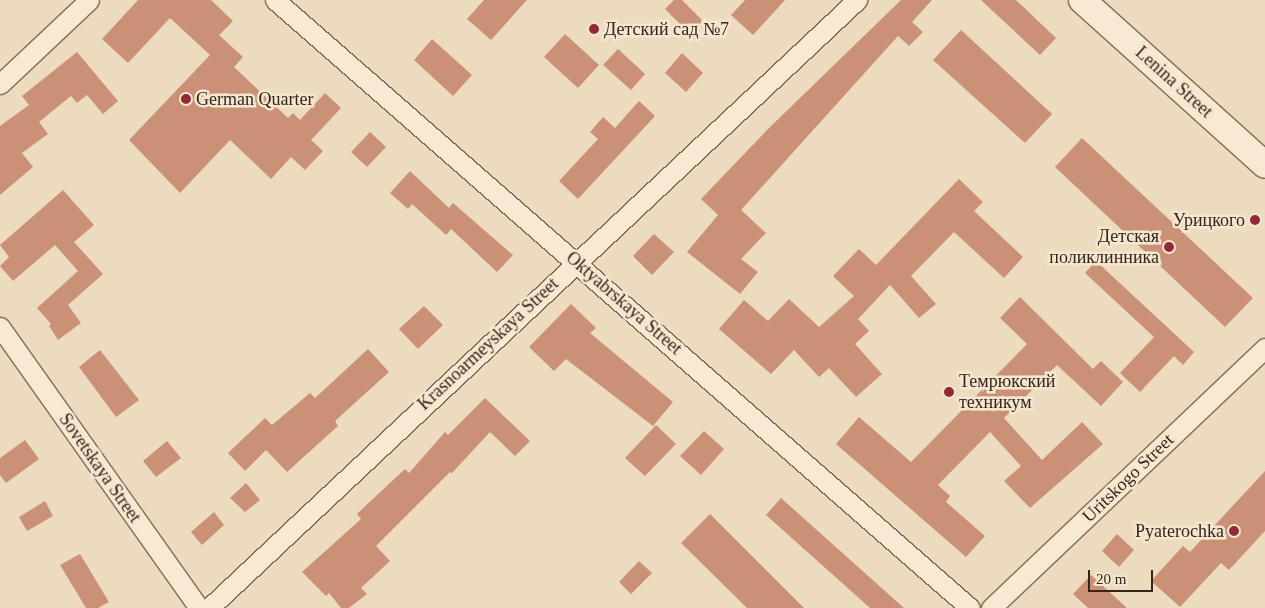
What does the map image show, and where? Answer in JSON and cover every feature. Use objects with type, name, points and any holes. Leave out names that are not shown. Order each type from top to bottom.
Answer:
[{"type":"street","points":[[0,84],[89,0]]},
{"type":"street","name":"Oktyabrskaya Street","points":[[274,0],[576,261],[970,608]]},
{"type":"street","name":"Krasnoarmeyskaya Street","points":[[209,608],[576,261],[857,0]]},
{"type":"street","name":"Lenina Street","points":[[1082,0],[1265,165]]},
{"type":"street","name":"Sovetskaya Street","points":[[0,327],[199,608]]},
{"type":"street","name":"Uritskogo Street","points":[[991,608],[1265,348]]},
{"type":"building","points":[[138,0],[211,0],[233,21],[219,35],[243,57],[234,67],[288,118],[293,113],[300,120],[325,93],[341,108],[311,140],[323,151],[305,170],[291,157],[271,179],[230,140],[180,193],[129,140],[210,55],[170,18],[128,63],[102,39]]},
{"type":"building","points":[[484,0],[527,0],[491,40],[467,19]]},
{"type":"building","points":[[674,0],[682,0],[703,21],[690,34],[665,9]]},
{"type":"building","points":[[745,0],[785,0],[753,35],[731,15]]},
{"type":"building","points":[[901,0],[932,0],[912,22],[923,32],[909,46],[898,36],[741,210],[766,233],[741,259],[758,272],[740,294],[687,252],[718,215],[701,199],[768,129]]},
{"type":"building","points":[[981,0],[1016,0],[1056,38],[1040,55]]},
{"type":"building","points":[[961,30],[1052,114],[1025,143],[933,60]]},
{"type":"building","points":[[565,34],[599,65],[578,88],[544,57]]},
{"type":"building","points":[[432,39],[472,75],[453,96],[414,60]]},
{"type":"building","points":[[618,49],[645,74],[631,90],[603,65]]},
{"type":"building","points":[[77,52],[118,101],[103,114],[87,95],[77,103],[71,96],[39,122],[48,134],[22,153],[33,167],[0,195],[0,126],[29,105],[22,96]]},
{"type":"building","points":[[682,53],[703,73],[686,92],[665,73]]},
{"type":"building","points":[[639,101],[655,116],[578,199],[559,181],[598,139],[590,132],[603,117],[615,128]]},
{"type":"building","points":[[370,132],[386,147],[367,167],[351,152]]},
{"type":"building","name":"Детская поликлинника","points":[[1082,138],[1253,298],[1225,327],[1055,167]]},
{"type":"building","points":[[410,171],[449,208],[453,203],[513,255],[497,272],[451,229],[446,235],[412,204],[408,209],[390,193]]},
{"type":"building","points":[[959,179],[983,202],[974,211],[1023,257],[1004,278],[954,232],[911,276],[936,304],[919,318],[890,285],[858,319],[869,331],[855,344],[882,374],[856,397],[829,368],[819,377],[794,350],[771,374],[719,329],[744,300],[768,321],[789,299],[819,327],[854,296],[833,276],[859,249],[876,265]]},
{"type":"building","points":[[63,190],[94,225],[74,242],[103,274],[68,305],[81,323],[58,340],[49,326],[51,324],[37,308],[78,271],[55,245],[13,281],[0,266],[9,257],[0,245]]},
{"type":"building","points":[[654,234],[674,252],[652,275],[633,256]]},
{"type":"building","points":[[1096,261],[1194,352],[1183,365],[1174,356],[1140,392],[1120,373],[1154,337],[1085,273]]},
{"type":"building","points":[[1020,297],[1093,369],[1101,361],[1123,382],[1101,406],[1057,365],[1004,418],[1042,460],[1082,422],[1103,444],[1030,508],[1004,481],[1021,466],[990,432],[938,485],[950,496],[946,502],[985,536],[966,557],[836,444],[859,417],[911,462],[1027,344],[1000,318]]},
{"type":"building","points":[[571,304],[596,328],[590,333],[673,402],[653,426],[566,359],[554,371],[529,347]]},
{"type":"building","points":[[424,306],[443,325],[418,349],[399,329]]},
{"type":"building","points":[[368,349],[389,372],[335,421],[338,426],[287,472],[266,450],[245,471],[228,453],[265,418],[272,425],[310,393],[315,398]]},
{"type":"building","points":[[100,350],[139,400],[116,417],[79,367]]},
{"type":"building","points":[[485,398],[530,441],[515,456],[490,432],[452,473],[450,472],[376,546],[390,561],[361,588],[367,594],[349,608],[341,608],[329,593],[326,596],[302,572],[361,519],[357,514],[405,469],[409,473],[445,432],[448,435]]},
{"type":"building","points":[[656,425],[676,444],[645,476],[625,458]]},
{"type":"building","points":[[704,431],[724,449],[701,475],[680,456]]},
{"type":"building","points":[[25,440],[39,459],[6,483],[0,475],[0,458]]},
{"type":"building","points":[[167,441],[181,458],[156,477],[143,461]]},
{"type":"building","points":[[1265,471],[1265,531],[1229,570],[1221,563],[1180,607],[1151,581],[1183,546],[1190,552]]},
{"type":"building","points":[[246,483],[260,500],[245,512],[230,498]]},
{"type":"building","points":[[781,498],[904,608],[870,608],[766,515]]},
{"type":"building","points":[[45,501],[53,516],[27,531],[19,517]]},
{"type":"building","points":[[214,512],[224,525],[202,545],[191,532]]},
{"type":"building","points":[[710,514],[804,608],[747,608],[681,543]]},
{"type":"building","points":[[1117,534],[1134,550],[1119,567],[1102,551]]},
{"type":"building","points":[[80,554],[109,602],[98,608],[86,608],[60,565]]},
{"type":"building","points":[[639,561],[652,573],[631,594],[619,582]]},
{"type":"building","points":[[1091,575],[1127,608],[1088,608],[1073,594]]},
{"type":"place","name":"Детский сад №7","points":[[594,29]]},
{"type":"place","name":"German Quarter","points":[[186,99]]},
{"type":"place","name":"Урицкого","points":[[1255,220]]},
{"type":"place","name":"Детская поликлинника","points":[[1169,247]]},
{"type":"place","name":"Темрюкский техникум","points":[[949,392]]},
{"type":"place","name":"Pyaterochka","points":[[1234,531]]}]
